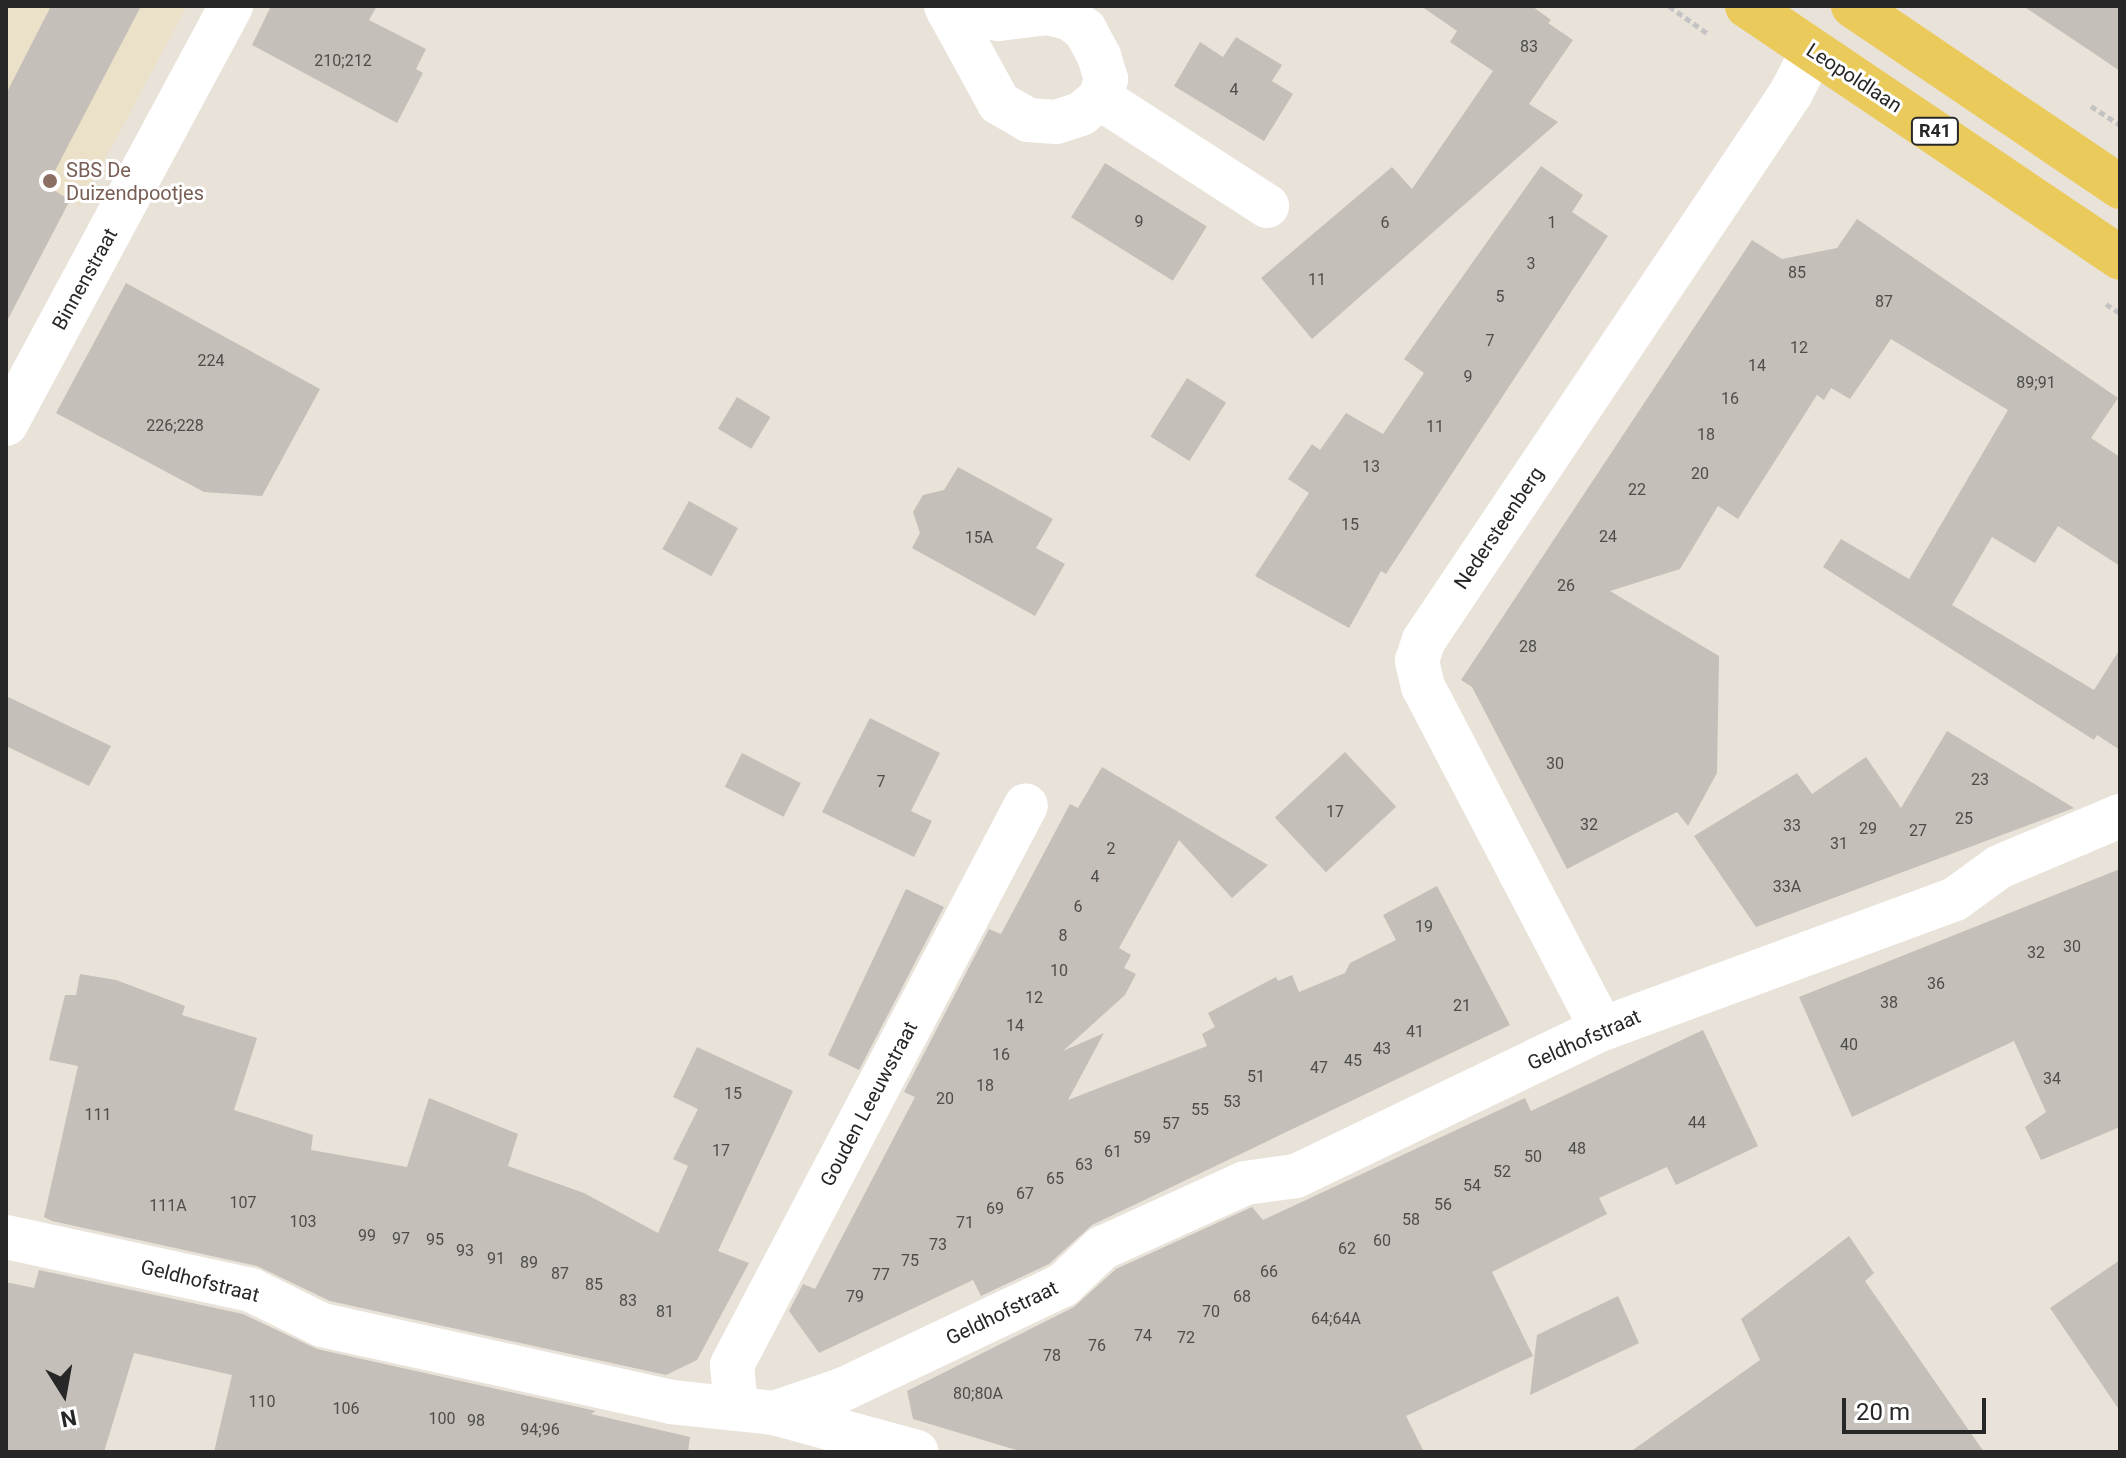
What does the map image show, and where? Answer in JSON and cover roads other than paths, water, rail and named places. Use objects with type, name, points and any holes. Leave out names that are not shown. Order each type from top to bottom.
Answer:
[{"type":"main road","name":"Leopoldlaan","points":[[1747,6],[1812,52],[1992,168],[2120,258]]},
{"type":"main road","points":[[1853,6],[2120,187]]},
{"type":"street","name":"Binnenstraat","points":[[6,424],[231,6]]},
{"type":"street","points":[[948,9],[999,19],[1048,13],[1069,18],[1085,30],[1099,56],[1106,79],[1100,98],[1081,114],[1056,122],[1028,120],[999,103],[948,9]]},
{"type":"street","name":"Nedersteenberg","points":[[1602,1029],[1423,687],[1417,661],[1424,640],[1791,93],[1812,52]]},
{"type":"street","points":[[1100,98],[1267,206]]},
{"type":"street","name":"Gouden Leeuwstraat","points":[[755,1410],[732,1365],[1026,805]]},
{"type":"street","name":"Geldhofstraat","points":[[6,1237],[251,1290],[322,1325],[671,1402],[755,1410],[844,1389],[1063,1285],[1102,1248],[1245,1183],[1296,1176],[1602,1029],[1955,899],[1999,867],[2120,816]]},
{"type":"street","points":[[755,1410],[917,1452]]},
{"type":"place","name":"SBS De Duizendpootjes","points":[[50,181]]}]
